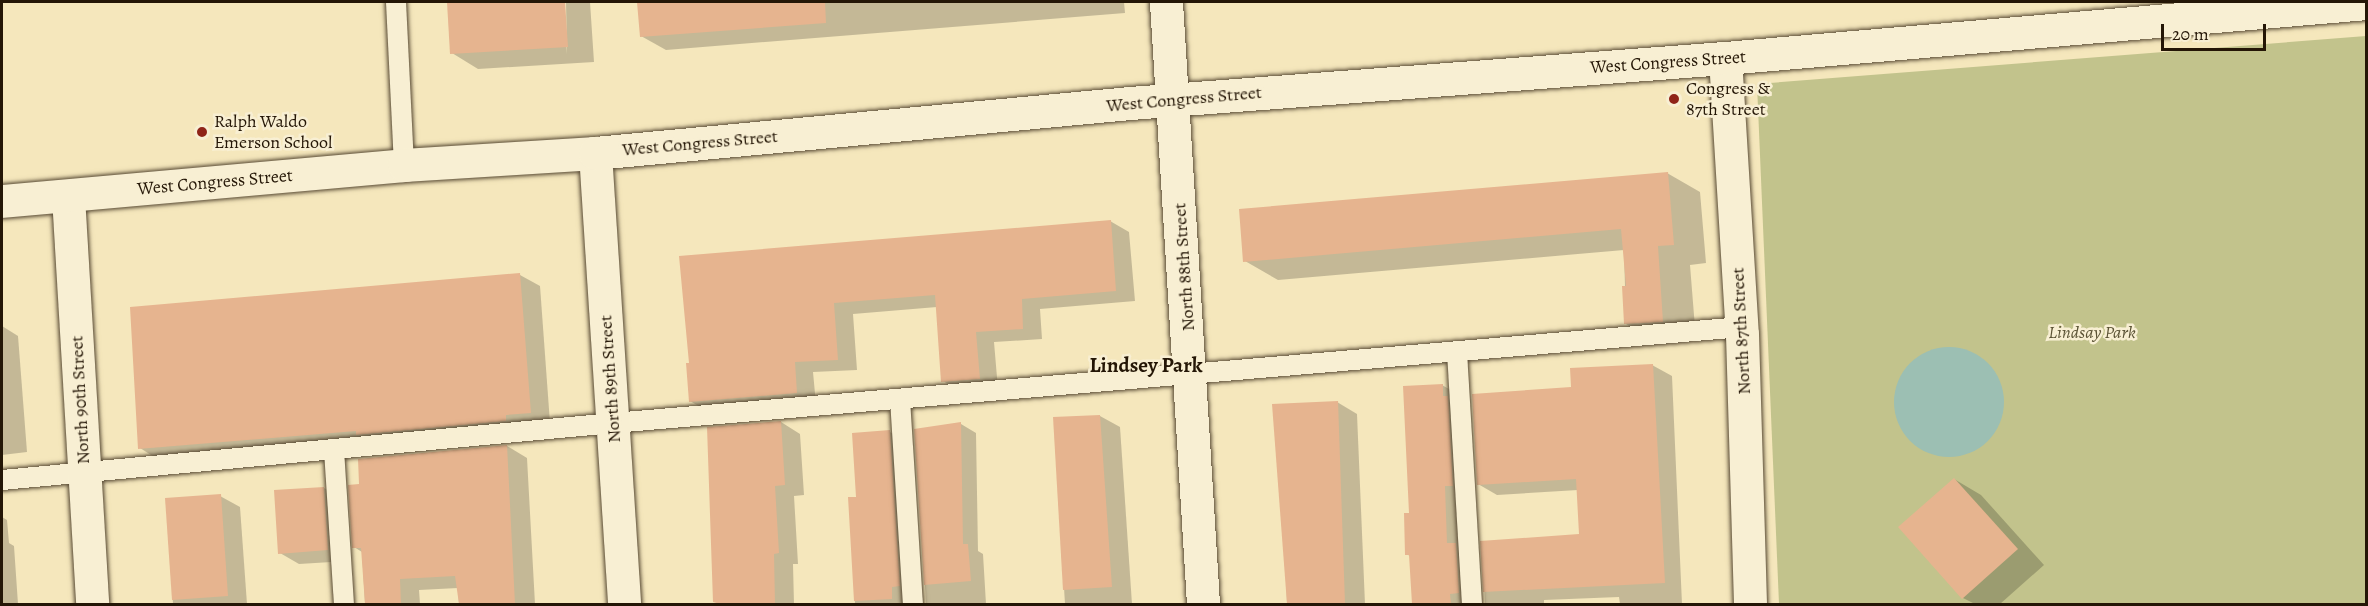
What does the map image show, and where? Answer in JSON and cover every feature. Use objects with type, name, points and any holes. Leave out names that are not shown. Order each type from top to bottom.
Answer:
[{"type":"street","name":"North 88th Street","points":[[1166,2],[1191,375],[1203,604]]},
{"type":"street","name":"West Congress Street","points":[[2,201],[404,165],[595,153],[1173,99],[1725,58],[2367,3]]},
{"type":"street","name":"North 87th Street","points":[[1725,58],[1742,327],[1750,604]]},
{"type":"street","name":"North 89th Street","points":[[595,153],[624,604]]},
{"type":"street","name":"North 90th Street","points":[[68,196],[92,604]]},
{"type":"lane","points":[[396,2],[404,165]]},
{"type":"lane","points":[[2,480],[613,423],[1742,327]]},
{"type":"lane","points":[[1457,352],[1472,604]]},
{"type":"lane","points":[[900,399],[914,604]]},
{"type":"lane","points":[[334,450],[344,604]]},
{"type":"green space","name":"Lindsay Park","points":[[2366,36],[2366,604],[1779,604],[1757,84]]},
{"type":"water","points":[[1949,347],[1970,351],[1988,363],[2000,381],[2004,402],[2000,423],[1988,441],[1970,453],[1949,457],[1928,453],[1910,441],[1898,423],[1894,402],[1898,381],[1910,363],[1928,351]]},
{"type":"building","points":[[447,2],[565,2],[568,47],[450,54]]},
{"type":"building","points":[[637,2],[825,2],[826,23],[640,37]]},
{"type":"building","points":[[1668,172],[1674,245],[1658,246],[1663,322],[1624,324],[1622,286],[1626,286],[1621,229],[1243,262],[1239,209]]},
{"type":"building","points":[[1111,220],[1116,291],[1022,299],[1023,329],[976,332],[980,379],[941,382],[935,295],[834,303],[838,360],[795,362],[797,393],[689,402],[686,363],[689,363],[679,256]]},
{"type":"building","points":[[520,273],[531,413],[506,415],[506,421],[356,435],[356,431],[138,449],[130,307]]},
{"type":"building","points":[[1653,364],[1665,583],[1483,592],[1480,541],[1579,534],[1576,479],[1477,485],[1472,394],[1571,387],[1570,368]]},
{"type":"building","points":[[1443,384],[1443,396],[1448,396],[1453,486],[1445,486],[1447,543],[1456,543],[1459,593],[1450,594],[1451,604],[1412,604],[1409,555],[1405,555],[1404,513],[1409,513],[1403,386]]},
{"type":"building","points":[[1338,401],[1345,604],[1287,604],[1272,404]]},
{"type":"building","points":[[1100,415],[1112,587],[1063,590],[1053,417]]},
{"type":"building","points":[[781,421],[785,485],[775,486],[779,553],[774,554],[775,604],[713,602],[707,427]]},
{"type":"building","points":[[961,422],[963,544],[968,544],[971,581],[924,585],[914,429]]},
{"type":"building","points":[[890,430],[900,586],[892,587],[892,599],[854,601],[848,497],[856,497],[852,433]]},
{"type":"building","points":[[507,445],[515,604],[459,604],[455,576],[400,579],[401,604],[365,604],[361,548],[352,548],[348,485],[359,484],[358,459]]},
{"type":"building","points":[[1954,478],[2018,549],[1962,599],[1898,527]]},
{"type":"building","points":[[324,487],[328,550],[278,554],[274,490]]},
{"type":"building","points":[[221,494],[228,596],[172,600],[165,498]]},
{"type":"place","name":"Congress & 87th Street","points":[[1674,99]]},
{"type":"place","name":"Ralph Waldo Emerson School","points":[[202,132]]},
{"type":"district","name":"Lindsey Park","points":[[1146,365]]}]
